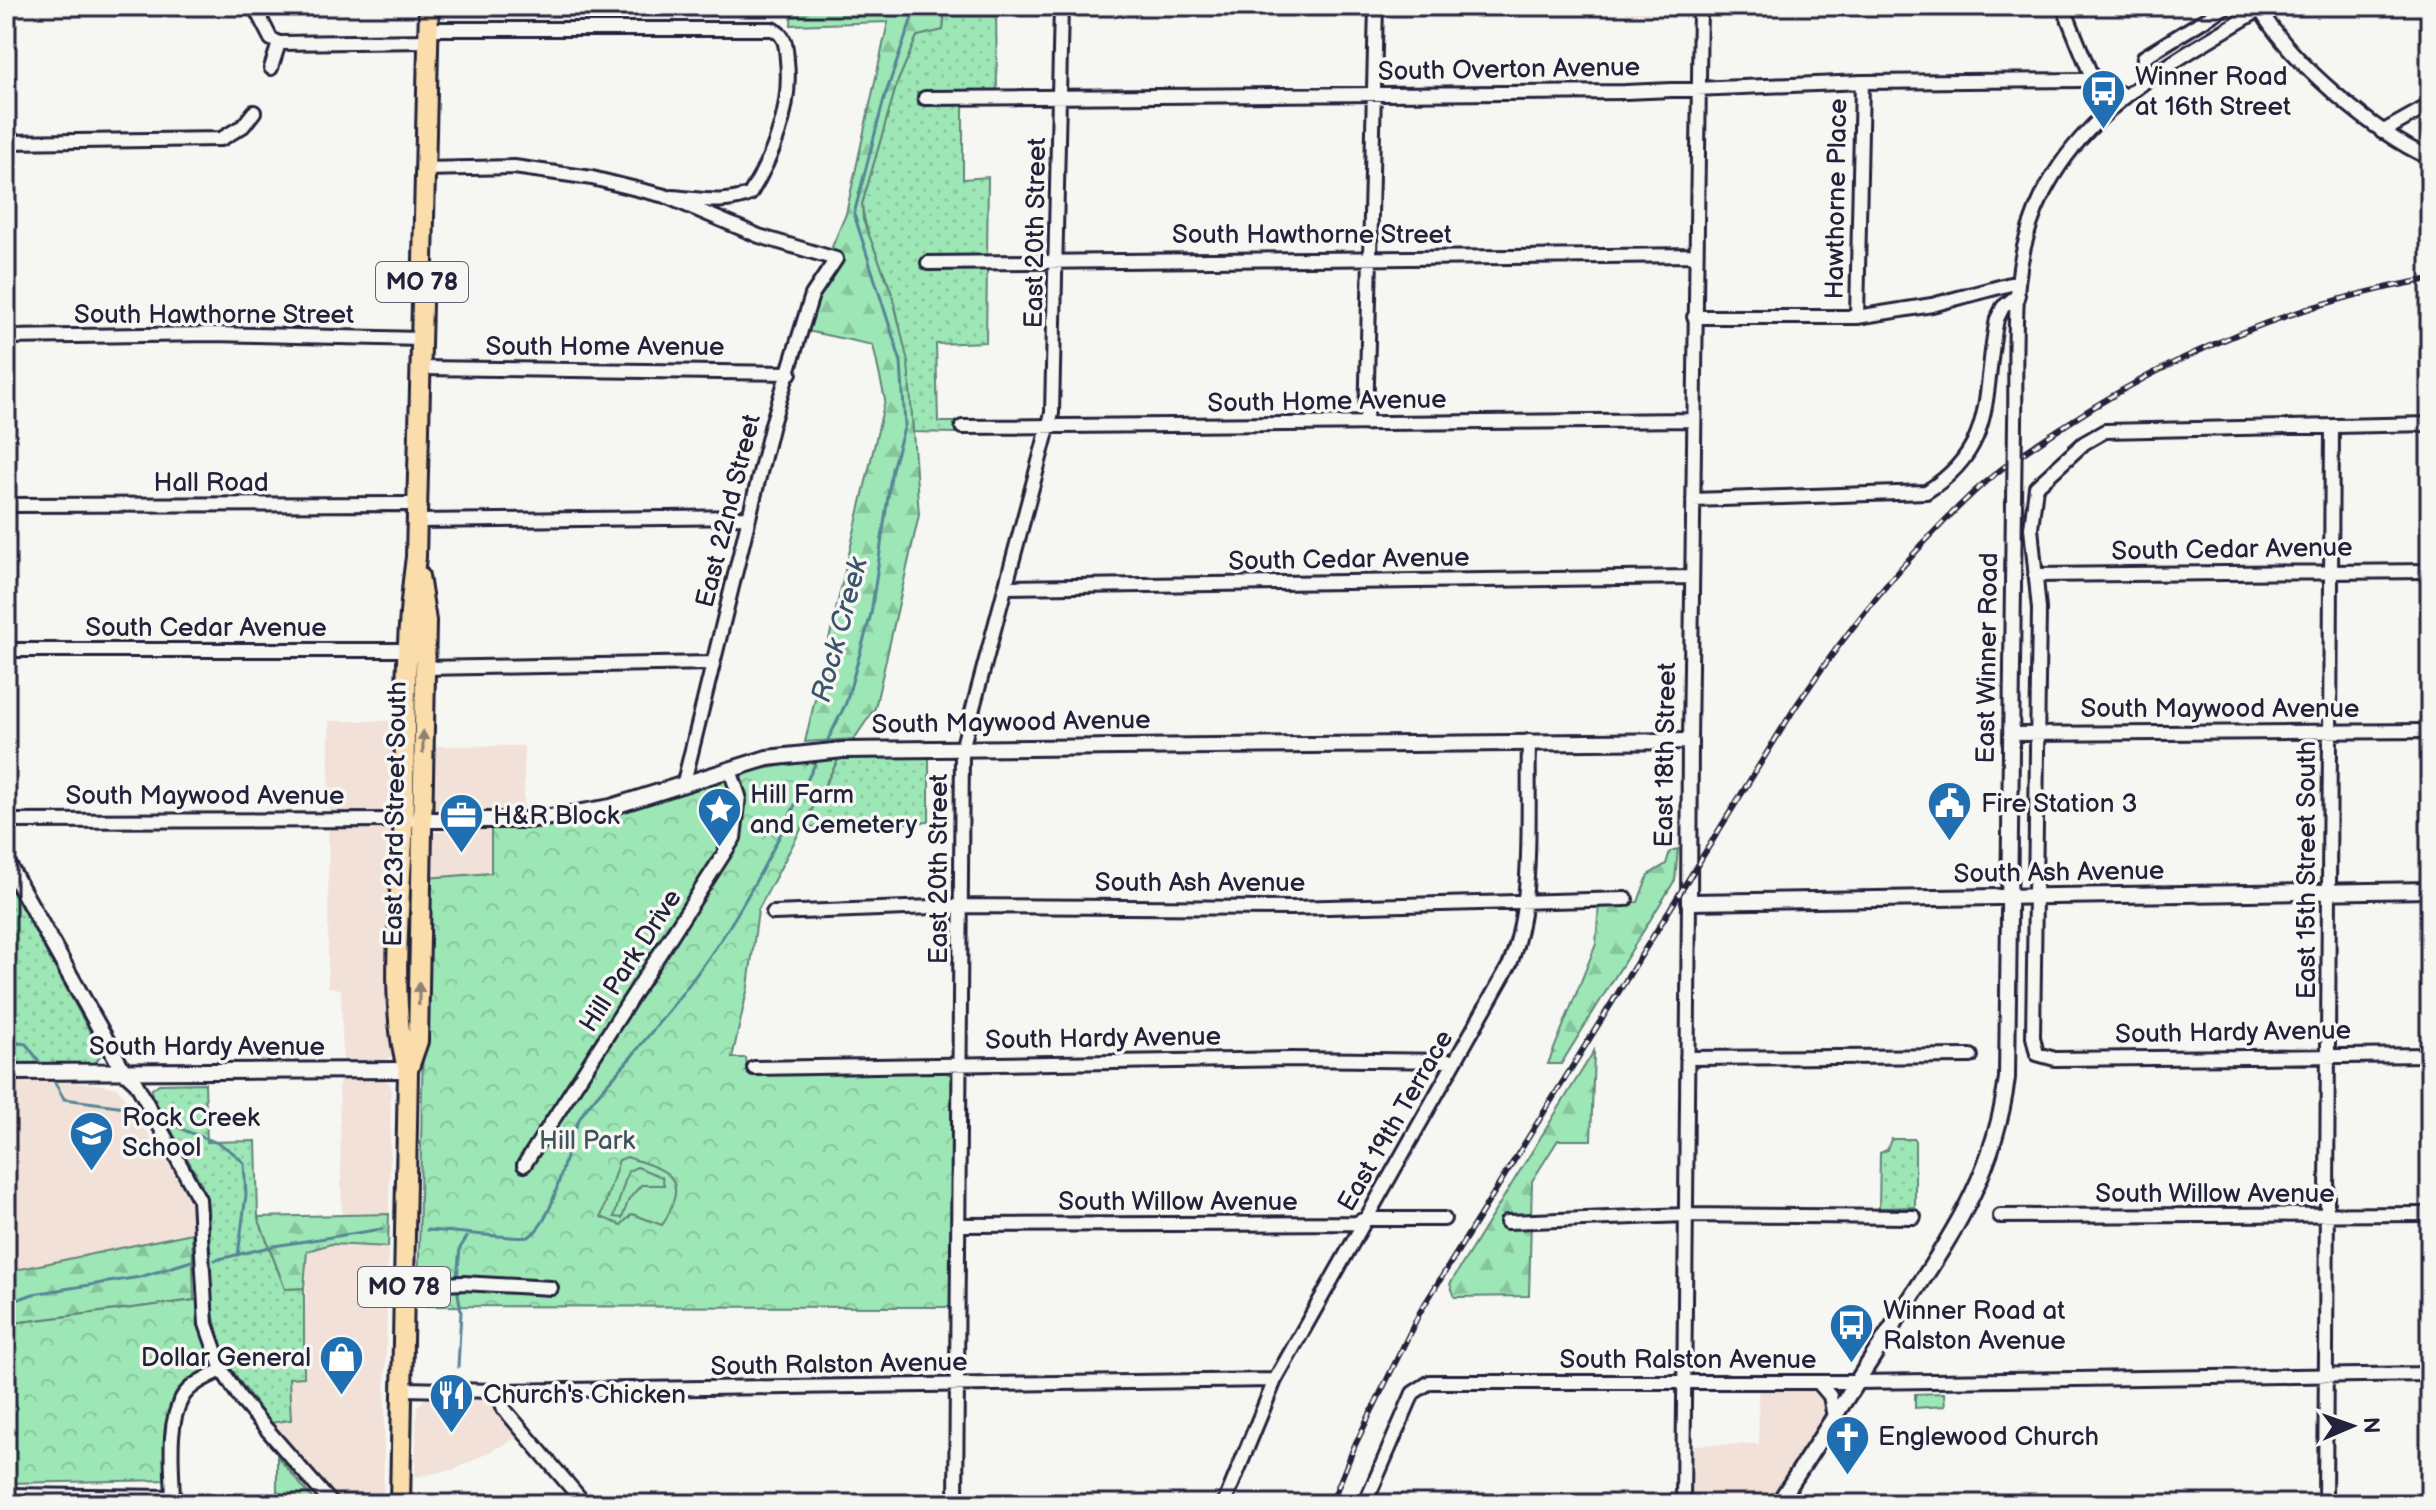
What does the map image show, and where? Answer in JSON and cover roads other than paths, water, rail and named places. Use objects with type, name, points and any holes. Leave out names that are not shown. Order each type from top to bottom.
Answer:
[{"type":"main road","name":"East 23rd Street South","points":[[400,1504],[408,1070],[418,1041],[406,650],[416,557],[429,6]]},
{"type":"main road","name":"East 23rd Street South","points":[[413,820],[426,621],[416,557]]},
{"type":"street","points":[[254,6],[271,39],[279,43],[428,35],[776,31],[785,39],[787,102],[782,125],[750,194],[737,200],[665,196],[547,170],[425,169]]},
{"type":"street","name":"East 20th Street","points":[[956,1504],[962,749],[1048,426],[1055,380],[1061,6]]},
{"type":"street","points":[[1366,424],[1376,6]]},
{"type":"street","name":"East 18th Street","points":[[1683,1504],[1694,317],[1700,6]]},
{"type":"street","points":[[2063,6],[2093,80],[2124,95]]},
{"type":"street","points":[[2142,82],[2144,57],[2227,6]]},
{"type":"street","points":[[2261,7],[2291,50],[2382,132],[2430,158]]},
{"type":"street","name":"East Winner Road","points":[[1778,1504],[1971,1204],[1994,1148],[2007,1078],[2018,288],[2030,226],[2052,177],[2087,129],[2142,82],[2261,7]]},
{"type":"street","points":[[271,68],[279,43]]},
{"type":"street","name":"South Overton Avenue","points":[[925,98],[1625,92],[1862,82],[2093,80]]},
{"type":"street","name":"Hawthorne Place","points":[[1857,317],[1862,82]]},
{"type":"street","points":[[2382,132],[2430,105]]},
{"type":"street","points":[[6,142],[221,139],[243,126],[254,112]]},
{"type":"street","name":"East 22nd Street","points":[[665,196],[759,236],[836,259],[812,295],[772,424],[684,782]]},
{"type":"street","name":"South Hawthorne Street","points":[[928,263],[1696,255]]},
{"type":"street","points":[[1694,317],[1857,317],[2018,288]]},
{"type":"street","points":[[1693,500],[1926,492],[1948,479],[1975,447],[1997,319],[2018,288]]},
{"type":"street","name":"South Hawthorne Street","points":[[6,337],[213,334],[421,339]]},
{"type":"street","name":"South Home Avenue","points":[[420,368],[790,373]]},
{"type":"street","name":"South Home Avenue","points":[[962,427],[1693,420]]},
{"type":"street","points":[[2035,899],[2039,609],[2031,528],[2036,487],[2084,443],[2105,431],[2430,424]]},
{"type":"street","name":"East 15th Street South","points":[[2325,1504],[2332,428]]},
{"type":"street","name":"Hall Road","points":[[6,505],[749,517]]},
{"type":"street","name":"South Cedar Avenue","points":[[2035,575],[2430,571]]},
{"type":"street","name":"South Cedar Avenue","points":[[1006,587],[1692,577]]},
{"type":"street","name":"South Cedar Avenue","points":[[6,650],[406,650]]},
{"type":"street","points":[[424,668],[713,663]]},
{"type":"street","name":"South Maywood Avenue","points":[[2011,734],[2430,731]]},
{"type":"street","name":"East 19th Terrace","points":[[1224,1504],[1275,1380],[1453,1061],[1497,993],[1510,964],[1519,941],[1525,901],[1529,741]]},
{"type":"street","name":"South Maywood Avenue","points":[[6,821],[527,820],[611,807],[684,782],[794,753],[843,750],[1690,741]]},
{"type":"street","name":"Hill Park Drive","points":[[524,1165],[734,838],[739,796],[730,770]]},
{"type":"street","points":[[6,861],[124,1072],[136,1083],[199,1199],[206,1324],[222,1370],[242,1401],[332,1504]]},
{"type":"street","name":"South Ash Avenue","points":[[1689,902],[2009,896],[2035,899],[2430,890]]},
{"type":"street","name":"South Ash Avenue","points":[[773,913],[960,906],[1291,908],[1626,899]]},
{"type":"street","name":"South Hardy Avenue","points":[[2035,899],[2033,1037],[2037,1054],[2055,1059],[2430,1055]]},
{"type":"street","points":[[1687,1058],[1971,1056]]},
{"type":"street","name":"South Hardy Avenue","points":[[754,1068],[1292,1059],[1453,1061]]},
{"type":"street","name":"South Hardy Avenue","points":[[6,1072],[408,1070]]},
{"type":"street","name":"South Willow Avenue","points":[[2000,1216],[2430,1214]]},
{"type":"street","points":[[1507,1222],[1685,1215],[1914,1217]]},
{"type":"street","name":"South Willow Avenue","points":[[959,1225],[1356,1223],[1365,1219],[1444,1219]]},
{"type":"street","points":[[404,1286],[458,1283],[551,1288]]},
{"type":"street","points":[[6,1495],[173,1500],[174,1420],[182,1397],[198,1382],[222,1370]]},
{"type":"street","name":"South Ralston Avenue","points":[[1365,1504],[1413,1393],[1426,1383],[1857,1382],[2430,1374]]},
{"type":"street","name":"South Ralston Avenue","points":[[403,1389],[497,1391],[1275,1380]]},
{"type":"street","points":[[1818,1382],[1830,1396],[1834,1417]]},
{"type":"street","points":[[497,1391],[504,1409],[585,1504]]},
{"type":"waterway","name":"Rock Creek","points":[[824,748],[846,703],[871,614],[892,469],[905,425],[901,362],[854,214],[884,99],[916,6]]},
{"type":"waterway","name":"Rock Creek","points":[[427,1230],[523,1238],[538,1228],[553,1199],[581,1116],[670,1009],[724,935],[762,870],[818,758]]},
{"type":"waterway","points":[[6,1041],[26,1044],[39,1061]]},
{"type":"waterway","points":[[54,1081],[64,1099],[141,1109]]},
{"type":"waterway","points":[[172,1124],[218,1143],[244,1163],[246,1195],[238,1255]]},
{"type":"waterway","name":"Rock Creek","points":[[215,1260],[274,1246],[382,1229]]},
{"type":"waterway","points":[[457,1279],[460,1248],[467,1237]]},
{"type":"waterway","name":"Rock Creek","points":[[6,1304],[33,1294],[140,1277],[195,1260]]},
{"type":"waterway","points":[[457,1287],[461,1312],[458,1367]]},
{"type":"railway","points":[[1331,1504],[1355,1445],[1420,1312],[1796,706],[1857,621],[1902,568],[1949,516],[1996,473],[2067,424],[2152,374],[2196,352],[2287,316],[2334,301],[2430,279]]},
{"type":"place","name":"Winner Road at 16th Street","points":[[2104,131]]},
{"type":"place","name":"Fire Station 3","points":[[1950,843]]},
{"type":"place","name":"Hill Farm and Cemetery","points":[[719,849]]},
{"type":"place","name":"H&R Block","points":[[462,855]]},
{"type":"place","name":"Rock Creek School","points":[[91,1172]]},
{"type":"place","name":"Winner Road at Ralston Avenue","points":[[1852,1365]]},
{"type":"place","name":"Dollar General","points":[[342,1397]]},
{"type":"place","name":"Church's Chicken","points":[[452,1434]]},
{"type":"place","name":"Englewood Church","points":[[1847,1476]]},
{"type":"park label","name":"Hill Park","points":[[587,1141]]}]
